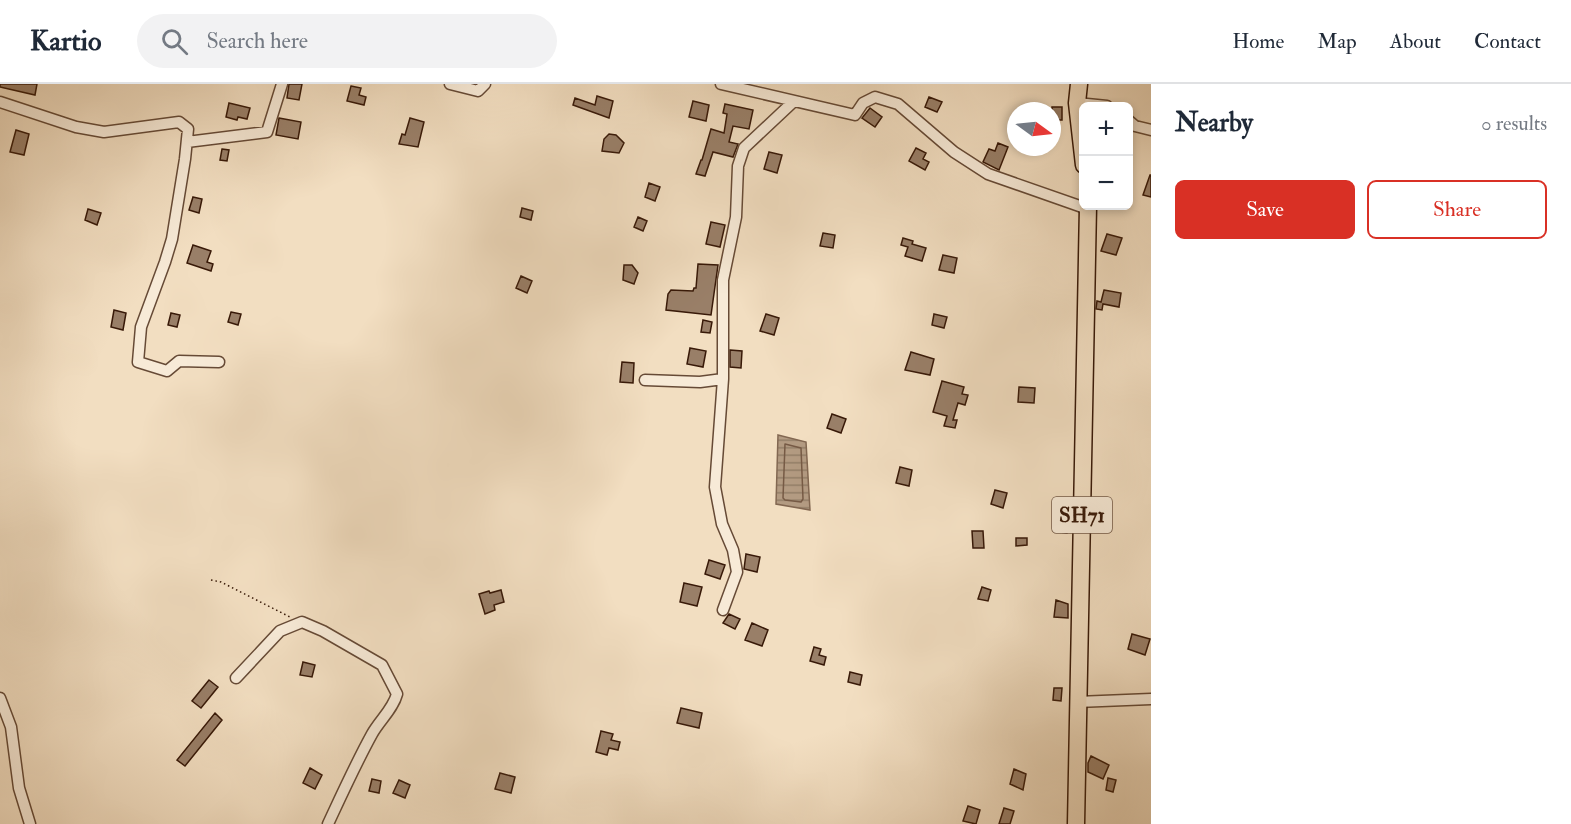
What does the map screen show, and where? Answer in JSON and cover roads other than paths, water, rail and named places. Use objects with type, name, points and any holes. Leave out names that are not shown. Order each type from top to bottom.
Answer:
[{"type":"main road","points":[[1080,84],[1077,103],[1082,156]]},
{"type":"main road","name":"SH71","points":[[1076,824],[1088,210]]},
{"type":"street","points":[[187,142],[267,132],[282,84]]},
{"type":"street","points":[[450,84],[478,91],[485,84]]},
{"type":"street","points":[[721,84],[855,115],[863,103],[875,97],[898,104],[954,152],[988,174],[1079,204]]},
{"type":"street","points":[[0,102],[76,127],[104,132],[179,122],[188,129],[172,239],[141,327],[138,362],[166,370],[179,361],[219,362]]},
{"type":"street","points":[[723,610],[737,572],[733,550],[722,524],[715,487],[723,380],[723,280],[736,217],[738,166],[744,148],[793,102]]},
{"type":"street","points":[[1133,124],[1151,130]]},
{"type":"street","points":[[645,380],[700,382],[723,380]]},
{"type":"street","points":[[236,678],[280,631],[302,622],[323,631],[382,665],[398,694],[396,701],[380,720],[362,752],[328,824]]},
{"type":"street","points":[[0,698],[11,727],[19,788],[30,824]]},
{"type":"street","points":[[1077,702],[1151,699]]},
{"type":"water","points":[[778,435],[806,442],[810,510],[776,504]]}]
